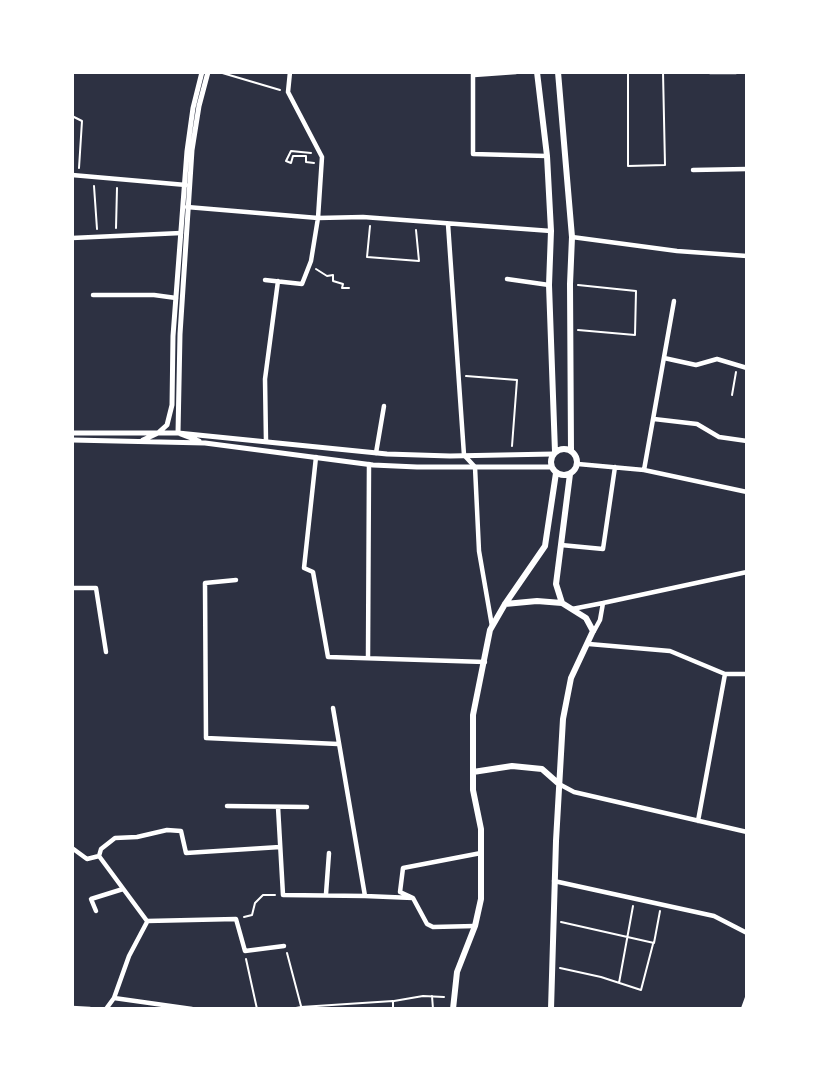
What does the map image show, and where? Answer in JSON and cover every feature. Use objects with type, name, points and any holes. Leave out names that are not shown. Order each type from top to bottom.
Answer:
[{"type":"main road","points":[[453,1009],[457,972],[475,926],[481,899],[481,829],[473,790],[473,715],[492,627],[545,546],[553,470],[549,285],[551,231],[547,156],[537,72]]},
{"type":"main road","points":[[558,72],[572,237],[572,451],[578,464],[570,474],[556,584],[562,603]]},
{"type":"main road","points":[[554,453],[562,449],[572,451]]},
{"type":"main road","points":[[553,470],[563,476],[570,474]]},
{"type":"main road","points":[[505,604],[537,601],[562,603],[586,618],[593,631],[571,678],[563,719],[550,1007]]},
{"type":"main road","points":[[473,772],[512,766],[542,769],[559,784]]},
{"type":"street","points":[[178,433],[185,207],[193,108],[202,72]]},
{"type":"street","points":[[187,185],[199,106],[208,72]]},
{"type":"street","points":[[265,280],[302,284],[309,266],[318,218],[322,157],[288,92],[290,72]]},
{"type":"street","points":[[516,72],[473,73],[472,154],[547,156]]},
{"type":"street","points":[[710,72],[736,72]]},
{"type":"street","points":[[693,170],[747,169]]},
{"type":"street","points":[[72,175],[187,185]]},
{"type":"street","points":[[185,207],[318,218],[370,218],[551,231]]},
{"type":"street","points":[[142,440],[158,433],[167,425],[172,405],[176,298],[185,207]]},
{"type":"street","points":[[448,224],[464,455],[475,467],[479,551],[492,627]]},
{"type":"street","points":[[72,238],[181,233]]},
{"type":"street","points":[[572,237],[677,251],[747,256]]},
{"type":"street","points":[[507,279],[549,285]]},
{"type":"street","points":[[267,441],[265,379],[278,281]]},
{"type":"street","points":[[93,295],[153,295],[176,298]]},
{"type":"street","points":[[644,470],[674,300]]},
{"type":"street","points":[[663,358],[696,365],[718,359],[747,368]]},
{"type":"street","points":[[376,453],[384,406]]},
{"type":"street","points":[[653,419],[697,424],[719,437],[747,442]]},
{"type":"street","points":[[72,433],[178,433],[376,453],[554,453]]},
{"type":"street","points":[[178,433],[205,443]]},
{"type":"street","points":[[72,440],[205,443],[369,464],[553,470]]},
{"type":"street","points":[[316,457],[304,568],[313,572],[328,657],[485,662]]},
{"type":"street","points":[[368,658],[369,464]]},
{"type":"street","points":[[578,464],[644,470],[747,492]]},
{"type":"street","points":[[561,545],[603,549],[615,467]]},
{"type":"street","points":[[571,609],[747,572]]},
{"type":"street","points":[[236,580],[205,583],[206,738],[338,744]]},
{"type":"street","points":[[72,588],[96,588],[106,652]]},
{"type":"street","points":[[593,631],[600,620],[603,603]]},
{"type":"street","points":[[589,644],[670,651],[725,674],[747,674]]},
{"type":"street","points":[[698,821],[725,674]]},
{"type":"street","points":[[333,708],[365,895]]},
{"type":"street","points":[[559,784],[574,792],[747,832]]},
{"type":"street","points":[[227,806],[307,807]]},
{"type":"street","points":[[278,807],[283,895],[413,898]]},
{"type":"street","points":[[99,856],[101,849],[116,838],[167,830],[181,831],[186,853],[280,847]]},
{"type":"street","points":[[72,848],[87,859],[99,856]]},
{"type":"street","points":[[326,894],[329,853]]},
{"type":"street","points":[[475,926],[428,925],[413,898],[400,892],[403,868],[481,853]]},
{"type":"street","points":[[99,856],[147,921]]},
{"type":"street","points":[[555,881],[714,916],[747,933]]},
{"type":"street","points":[[96,911],[91,899],[123,889]]},
{"type":"street","points":[[147,921],[236,919],[245,951],[285,946]]},
{"type":"street","points":[[106,1009],[114,998],[129,956],[147,921]]},
{"type":"street","points":[[114,998],[192,1009]]},
{"type":"street","points":[[743,1009],[747,998]]},
{"type":"street","points":[[72,1007],[90,1009]]},
{"type":"path","points":[[72,94],[73,72]]},
{"type":"path","points":[[219,72],[288,92]]},
{"type":"path","points":[[628,72],[628,166],[665,165],[663,72]]},
{"type":"path","points":[[72,116],[82,121],[78,176]]},
{"type":"path","points":[[312,136],[311,153],[291,151],[286,162],[291,163],[293,156],[306,156],[306,162],[322,164]]},
{"type":"path","points":[[94,178],[97,237]]},
{"type":"path","points":[[116,236],[117,179]]},
{"type":"path","points":[[370,218],[367,257],[419,261],[415,222]]},
{"type":"path","points":[[309,266],[327,276],[333,275],[333,281],[343,284],[342,288],[349,288]]},
{"type":"path","points":[[570,284],[636,291],[635,335],[570,330]]},
{"type":"path","points":[[732,395],[738,366]]},
{"type":"path","points":[[458,375],[517,380],[511,455]]},
{"type":"path","points":[[236,919],[252,915],[255,903],[263,895],[283,895]]},
{"type":"path","points":[[619,984],[635,899]]},
{"type":"path","points":[[552,966],[601,977],[640,990],[654,943],[661,904]]},
{"type":"path","points":[[553,921],[654,943]]},
{"type":"path","points":[[285,946],[301,1007]]},
{"type":"path","points":[[245,951],[257,1009]]},
{"type":"path","points":[[432,996],[433,1009]]},
{"type":"path","points":[[291,1009],[432,996],[453,999]]},
{"type":"path","points":[[393,1001],[393,1009]]}]
